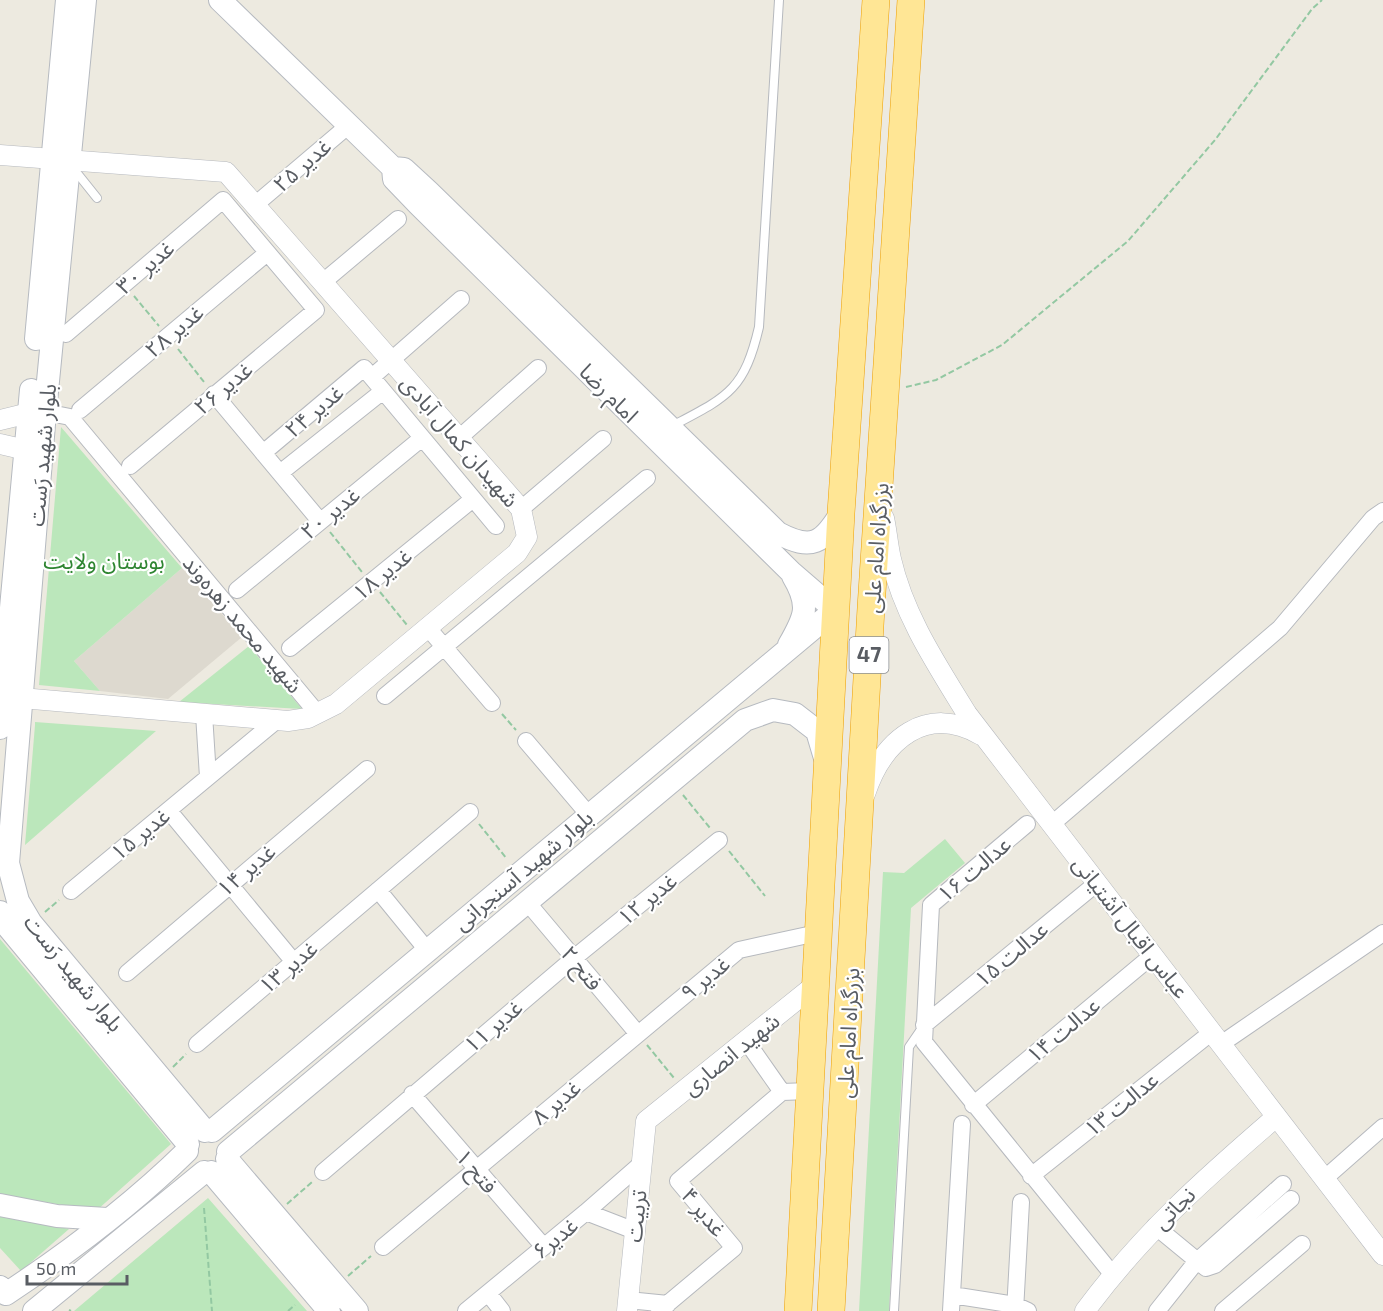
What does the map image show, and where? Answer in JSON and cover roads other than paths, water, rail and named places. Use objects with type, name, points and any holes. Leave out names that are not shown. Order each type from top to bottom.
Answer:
[{"type":"highway","name":"بزرگراه امام علی","points":[[798,1311],[826,761],[876,0]]},
{"type":"highway","name":"بزرگراه امام علی","points":[[831,1311],[911,0]]},
{"type":"main road","name":"بلوار شهید رَست","points":[[61,161],[67,0]]},
{"type":"main road","name":"بلوار شهید رَست","points":[[15,917],[18,901],[8,863],[6,710],[34,451],[61,161],[85,0]]},
{"type":"main road","name":"امام رضا","points":[[220,0],[393,168],[404,170],[429,192],[669,427],[758,527],[791,572],[835,610]]},
{"type":"main road","name":"امام رضا","points":[[393,168],[394,179],[758,527],[778,533],[795,542],[810,543],[826,536],[841,513]]},
{"type":"main road","points":[[782,657],[803,621],[805,612],[802,592],[791,572]]},
{"type":"main road","name":"بلوار شهید آسنجرانی","points":[[2,1292],[28,1280],[164,1173],[198,1139],[736,692],[782,657],[835,610]]},
{"type":"main road","points":[[736,692],[749,692],[754,696],[754,707],[745,720]]},
{"type":"main road","name":"بلوار شهید آسنجرانی","points":[[34,1308],[218,1163],[745,720],[773,710],[795,714],[817,731],[826,761]]},
{"type":"main road","name":"بلوار شهید رَست","points":[[15,917],[161,1078],[198,1139]]},
{"type":"main road","name":"بلوار شهید رَست","points":[[15,917],[198,1139]]},
{"type":"main road","points":[[218,1163],[224,1138],[198,1139],[192,1164],[218,1163],[275,1214],[357,1311]]},
{"type":"main road","points":[[218,1163],[329,1311]]},
{"type":"main road","points":[[164,1173],[174,1170],[180,1172],[184,1176],[185,1187]]},
{"type":"main road","points":[[0,1205],[57,1216],[107,1219]]},
{"type":"main road","points":[[785,1311],[788,1246],[803,1210]]},
{"type":"main road","points":[[2,1292],[19,1303],[34,1308],[28,1280]]},
{"type":"street","name":"غدیر ۲۵","points":[[255,205],[349,125]]},
{"type":"street","name":"شهیدان کمال آبادی","points":[[0,155],[226,172],[521,509],[527,537],[517,554],[428,628],[336,704],[308,718],[277,720],[204,714],[6,710]]},
{"type":"street","name":"غدیر ۳۰","points":[[66,334],[223,200],[267,252]]},
{"type":"street","points":[[323,282],[398,219]]},
{"type":"street","name":"غدیر ۲۶","points":[[130,466],[316,310],[267,252]]},
{"type":"street","name":"غدیر ۲۸","points":[[80,410],[267,252]]},
{"type":"street","name":"غدیر ۲۴","points":[[263,453],[368,373],[391,361],[461,299]]},
{"type":"street","points":[[459,438],[538,368]]},
{"type":"street","points":[[368,373],[496,526]]},
{"type":"street","name":"غدیر ۲۴","points":[[280,473],[383,391]]},
{"type":"street","points":[[214,394],[320,521]]},
{"type":"street","points":[[0,420],[37,413]]},
{"type":"street","name":"شهید محمد زهره‌وند","points":[[37,413],[70,417],[318,714]]},
{"type":"street","name":"غدیر ۲۰","points":[[237,590],[422,438]]},
{"type":"street","points":[[521,509],[603,439]]},
{"type":"street","points":[[0,444],[34,451]]},
{"type":"street","points":[[385,696],[647,478]]},
{"type":"street","points":[[880,494],[892,561],[918,633],[967,714],[986,738]]},
{"type":"street","name":"غدیر ۱۸","points":[[290,648],[473,499]]},
{"type":"street","points":[[1052,824],[1280,628],[1373,518],[1383,512]]},
{"type":"street","points":[[428,628],[492,703]]},
{"type":"street","points":[[204,714],[208,777]]},
{"type":"street","name":"غدیر ۱۵","points":[[71,891],[277,720]]},
{"type":"street","name":"عباس اقبال آشتیانی","points":[[861,808],[875,772],[896,744],[910,732],[934,723],[951,722],[986,738],[1383,1255]]},
{"type":"street","points":[[526,741],[589,815]]},
{"type":"street","name":"غدیر ۱۴","points":[[127,973],[367,769]]},
{"type":"street","points":[[169,811],[294,962]]},
{"type":"street","name":"غدیر ۱۳","points":[[197,1044],[470,812]]},
{"type":"street","name":"عدالت ۱۶","points":[[1028,824],[931,905],[924,1042],[1113,1275]]},
{"type":"street","name":"غدیر ۱۲","points":[[574,958],[719,840]]},
{"type":"street","name":"عدالت ۱۵","points":[[924,1025],[1097,883]]},
{"type":"street","points":[[378,890],[427,950]]},
{"type":"street","name":"فتح ۲","points":[[527,902],[638,1034]]},
{"type":"street","name":"غدیر ۹","points":[[638,1034],[739,950],[817,933]]},
{"type":"street","name":"عدالت ۱۳","points":[[1031,1176],[1216,1038],[1383,933]]},
{"type":"street","name":"عدالت ۱۴","points":[[973,1105],[1153,955]]},
{"type":"street","name":"غدیر ۱۱","points":[[323,1172],[574,958]]},
{"type":"street","name":"شهید انصاری","points":[[646,1121],[815,985]]},
{"type":"street","name":"غدیر ۸","points":[[383,1247],[638,1034]]},
{"type":"street","points":[[747,1042],[782,1092],[809,1091]]},
{"type":"street","name":"غدیر ۴","points":[[627,1306],[664,1307],[734,1248],[678,1181],[782,1092]]},
{"type":"street","name":"فتح ۱","points":[[412,1094],[475,1170],[544,1247]]},
{"type":"street","name":"نجاتی","points":[[1085,1311],[1155,1226],[1186,1195],[1276,1117]]},
{"type":"street","name":"تربیت","points":[[627,1306],[646,1121]]},
{"type":"street","points":[[962,1124],[951,1303],[1019,1309],[1021,1202]]},
{"type":"street","points":[[1324,1179],[1383,1127]]},
{"type":"street","name":"غدیر۶","points":[[466,1311],[586,1212],[642,1162]]},
{"type":"street","points":[[1155,1226],[1206,1268],[1215,1265],[1287,1191]]},
{"type":"street","points":[[586,1212],[635,1230]]},
{"type":"street","points":[[1223,1311],[1302,1244]]},
{"type":"street","points":[[1157,1311],[1196,1262]]},
{"type":"street","points":[[488,1293],[502,1311]]},
{"type":"lane","points":[[669,427],[729,393],[752,360],[759,327],[779,0]]},
{"type":"lane","points":[[61,161],[97,198]]},
{"type":"lane","points":[[894,1311],[909,1047],[924,1025]]},
{"type":"park label","name":"بوستان ولایت","points":[[104,561]]}]
